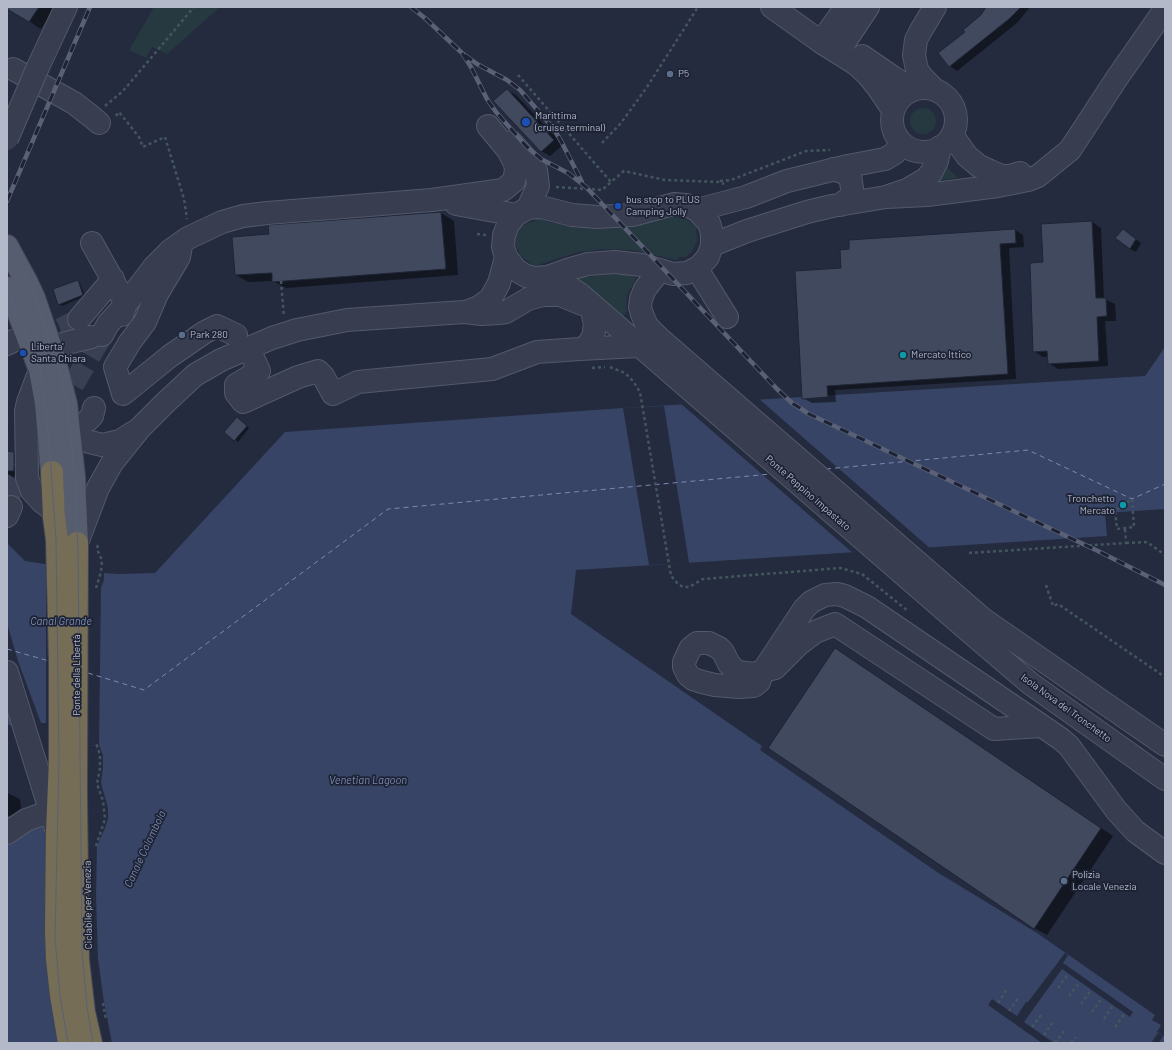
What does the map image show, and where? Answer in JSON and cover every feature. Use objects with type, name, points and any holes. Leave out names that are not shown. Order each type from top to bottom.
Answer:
[{"type":"highway","name":"Ponte della Libertà","points":[[52,472],[54,511],[71,549],[68,755],[56,931],[61,995],[69,1043]]},
{"type":"highway","name":"Ponte della Libertà","points":[[62,826],[84,1012],[91,1043]]},
{"type":"main road","name":"Ponte della Libertà","points":[[7,246],[34,298],[62,384],[66,404],[84,420],[74,478],[71,549]]},
{"type":"main road","name":"Ponte della Libertà","points":[[7,288],[19,314],[40,370],[46,403],[52,472]]},
{"type":"main road","points":[[40,370],[51,406],[58,462],[67,473],[74,478]]},
{"type":"street","points":[[7,139],[66,7]]},
{"type":"street","points":[[772,7],[831,39],[867,74],[893,110]]},
{"type":"street","points":[[784,7],[831,39],[894,78],[944,95],[954,108],[956,124],[926,179],[913,187],[886,197]]},
{"type":"street","points":[[831,39],[846,7]]},
{"type":"street","points":[[831,39],[868,7]]},
{"type":"street","points":[[926,89],[922,77],[917,70],[914,48],[920,32],[935,7]]},
{"type":"street","points":[[946,141],[979,166],[990,172],[1002,176],[1010,176],[1017,175],[1030,169],[1043,160],[1062,138],[1150,7]]},
{"type":"street","points":[[712,245],[780,220],[807,212],[840,205],[886,197],[927,196],[998,186],[1028,180],[1038,176],[1070,150],[1117,78],[1165,9]]},
{"type":"street","points":[[13,69],[102,119]]},
{"type":"street","points":[[926,89],[912,90],[898,100],[891,117],[893,131],[900,142],[912,150],[920,152],[927,152],[946,141]]},
{"type":"street","points":[[50,346],[99,340],[108,324],[126,304],[154,267],[181,242],[205,228],[222,222],[243,216],[267,213],[432,200],[503,190],[514,181],[516,170],[515,164],[508,150],[487,119],[536,170],[538,186],[522,212],[509,223],[504,235],[503,247],[506,257],[516,270],[526,276],[557,279],[567,284],[581,295],[597,312]]},
{"type":"street","points":[[946,141],[968,173],[984,182],[998,186]]},
{"type":"street","points":[[698,210],[746,197],[787,181],[833,169],[887,158],[894,154],[900,142]]},
{"type":"street","points":[[833,169],[850,175],[853,195],[840,205]]},
{"type":"street","points":[[432,200],[522,212],[541,207],[572,215],[597,217],[633,215],[674,204],[686,205],[698,210],[709,223],[712,233],[712,245],[705,262],[697,269],[687,273],[673,274],[629,263],[597,263],[579,266],[517,284],[491,298],[479,307],[464,312]]},
{"type":"street","points":[[181,242],[179,257],[157,294],[145,322],[130,342],[115,367],[123,394],[170,356],[205,332],[227,331]]},
{"type":"street","points":[[92,243],[113,278],[126,304]]},
{"type":"street","points":[[491,298],[499,283],[506,257]]},
{"type":"street","points":[[697,269],[727,317]]},
{"type":"street","points":[[648,345],[647,326],[640,307],[645,289],[660,270]]},
{"type":"street","points":[[79,319],[113,278]]},
{"type":"street","points":[[74,478],[87,482],[100,478],[140,428],[195,375],[221,360],[272,338],[304,328],[347,320],[464,312],[482,314],[506,312],[532,297],[552,294],[570,298],[597,312],[648,345]]},
{"type":"street","points":[[580,350],[587,346],[593,337],[597,312]]},
{"type":"street","points":[[257,366],[236,385],[236,393],[243,402],[298,377],[318,371],[323,376],[333,394],[358,382],[492,369],[536,352],[648,345]]},
{"type":"street","name":"Ponte Peppino Impastato","points":[[648,345],[977,626]]},
{"type":"street","points":[[40,370],[26,411],[27,478],[32,491],[42,502],[54,511]]},
{"type":"street","points":[[84,420],[86,441],[102,445],[120,441],[140,428]]},
{"type":"street","points":[[71,549],[109,467]]},
{"type":"street","points":[[1042,726],[994,729],[835,624],[815,632],[775,668],[763,671],[804,609],[811,602],[825,595],[837,594],[845,596],[867,607],[1042,726],[1061,739],[1069,746],[1116,810],[1135,831],[1165,853]]},
{"type":"street","points":[[977,626],[1165,745]]},
{"type":"street","name":"Isola Nova del Tronchetto","points":[[977,626],[1031,684],[1165,779]]},
{"type":"street","points":[[7,672],[34,757],[62,826]]},
{"type":"street","points":[[7,833],[26,820],[40,815],[62,826]]},
{"type":"path","points":[[102,119],[123,91],[194,7]]},
{"type":"path","points":[[602,144],[621,123],[647,87],[698,7]]},
{"type":"path","points":[[102,119],[119,112],[140,137],[143,147],[165,137],[187,215]]},
{"type":"path","points":[[538,186],[602,190],[611,182]]},
{"type":"path","points":[[281,281],[284,318]]},
{"type":"path","points":[[641,399],[670,567]]},
{"type":"path","points":[[1132,500],[1134,527],[1125,528],[1117,529],[1115,511],[1132,500]]},
{"type":"path","points":[[1125,528],[1126,542]]},
{"type":"path","points":[[969,553],[1126,542],[1147,542],[1165,555]]},
{"type":"path","points":[[101,572],[102,560]]},
{"type":"path","points":[[1046,585],[1053,606],[1058,604],[1165,677]]},
{"type":"path","name":"Ciclabile per Venezia","points":[[96,847],[105,819],[103,801],[97,784],[100,768],[100,755]]},
{"type":"path","points":[[1058,988],[1068,974]]},
{"type":"path","points":[[1069,996],[1080,982]]},
{"type":"path","points":[[998,1003],[1008,989]]},
{"type":"path","points":[[1081,1004],[1091,990]]},
{"type":"path","points":[[102,997],[106,1020]]},
{"type":"path","points":[[1009,1011],[1019,997]]},
{"type":"path","points":[[1092,1012],[1102,998]]},
{"type":"path","points":[[1104,1019],[1113,1005]]},
{"type":"path","points":[[1115,1027],[1125,1013]]},
{"type":"path","points":[[1032,1027],[1042,1014]]},
{"type":"path","points":[[1044,1035],[1053,1022]]},
{"type":"path","points":[[1055,1043],[1065,1030]]},
{"type":"path","points":[[1071,1043],[1076,1037]]},
{"type":"shaded area","points":[[154,7],[220,7],[167,54],[152,47],[146,58],[129,50]]},
{"type":"shaded area","points":[[923,108],[932,112],[936,121],[932,130],[923,134],[914,130],[910,121],[914,112]]},
{"type":"shaded area","points":[[946,166],[958,178],[935,181]]},
{"type":"shaded area","points":[[674,214],[675,217],[688,220],[696,227],[697,241],[692,251],[686,257],[679,257],[677,260],[631,250],[603,249],[579,252],[537,265],[530,265],[530,262],[524,259],[519,253],[516,245],[516,237],[521,228],[528,223],[536,221],[537,218],[552,223],[577,228],[598,229],[635,227]]},
{"type":"shaded area","points":[[623,274],[637,277],[627,295],[627,312],[621,318],[576,280],[584,277]]},
{"type":"water","name":"Venetian Lagoon","points":[[1165,347],[1165,509],[1105,513],[1107,536],[576,570],[571,614],[762,746],[760,750],[937,872],[1037,933],[1155,1015],[1152,1020],[1161,1025],[1157,1032],[1165,1037],[1165,1043],[7,1043],[7,843],[24,831],[44,824],[97,846],[108,819],[108,808],[101,783],[103,755],[99,745],[91,746],[7,724],[7,543],[25,561],[104,573],[155,573],[285,432],[623,408],[1145,376]]},
{"type":"pier","points":[[758,398],[932,550],[854,554],[680,403]]},
{"type":"pier","points":[[664,406],[689,563],[649,565],[623,408]]},
{"type":"pier","name":"Canal Grande","points":[[46,564],[104,573],[104,580],[101,588],[99,745],[91,746],[14,727],[7,709],[7,623],[18,661],[41,723],[46,723]]},
{"type":"pier","points":[[44,824],[97,846],[96,896],[98,959],[112,1043],[60,1043]]},
{"type":"pier","points":[[1065,953],[1068,955],[1063,963],[1133,1012],[1130,1017],[1062,969],[1024,1022],[1054,1043],[1042,1043],[988,1005],[992,999],[1017,1016],[1026,1002],[1028,1002]]},
{"type":"pier","points":[[1158,1033],[1163,1036],[1159,1043],[1151,1043]]},
{"type":"building","points":[[7,7],[39,7],[29,22],[7,9]]},
{"type":"building","points":[[986,7],[1021,7],[1009,19],[949,67],[938,53],[965,32],[963,30],[981,15]]},
{"type":"building","points":[[507,89],[554,140],[541,152],[493,101]]},
{"type":"building","points":[[441,212],[446,269],[272,282],[272,273],[235,275],[232,237],[269,234],[268,225]]},
{"type":"building","points":[[1092,221],[1096,298],[1106,298],[1107,316],[1097,317],[1099,361],[1048,364],[1047,351],[1033,352],[1030,263],[1043,262],[1041,224]]},
{"type":"building","points":[[1015,229],[1016,243],[1000,244],[1008,374],[827,386],[828,397],[802,399],[795,271],[841,268],[840,250],[849,249],[849,240]]},
{"type":"building","points":[[1123,229],[1136,239],[1130,249],[1115,238]]},
{"type":"building","points":[[78,280],[83,295],[58,305],[53,289]]},
{"type":"building","points":[[237,417],[247,426],[234,441],[224,432]]},
{"type":"building","points":[[7,451],[14,452],[14,471],[7,471]]},
{"type":"building","points":[[835,648],[1101,828],[1034,929],[768,748]]},
{"type":"ferry route","points":[[826,469],[1028,450],[1132,499],[1165,484]]},
{"type":"ferry route","points":[[88,673],[144,690],[388,509],[771,474]]},
{"type":"ferry route","points":[[7,649],[49,661]]},
{"type":"tunnel","points":[[28,337],[61,329],[79,319]]},
{"type":"tunnel","points":[[7,499],[102,335]]},
{"type":"tram line","points":[[7,243],[19,263],[36,298],[50,346],[59,367],[67,402],[75,478],[78,551],[82,951],[87,1007],[93,1043]]},
{"type":"tram line","points":[[7,290],[40,370],[50,453],[56,540],[59,760],[55,938],[60,996],[68,1043]]},
{"type":"railway","points":[[7,201],[90,7]]},
{"type":"railway","points":[[411,7],[462,53],[477,64],[507,80],[520,90],[554,129],[582,182]]},
{"type":"railway","points":[[462,53],[471,67],[487,99],[496,112],[526,146],[541,159],[568,173],[586,187],[792,403],[809,414],[1100,552],[1165,585]]},
{"type":"place","name":"P5","points":[[670,74]]},
{"type":"place","name":"Marittima (cruise terminal)","points":[[526,122]]},
{"type":"place","name":"bus stop to PLUS Camping Jolly","points":[[618,206]]},
{"type":"place","name":"Park 280","points":[[182,335]]},
{"type":"place","name":"Liberta' Santa Chiara","points":[[23,353]]},
{"type":"place","name":"Mercato Ittico","points":[[903,355]]},
{"type":"place","name":"Tronchetto Mercato","points":[[1123,505]]},
{"type":"place","name":"Polizia Locale Venezia","points":[[1064,881]]},
{"type":"water label","name":"Canale Colombola","points":[[145,849]]}]
